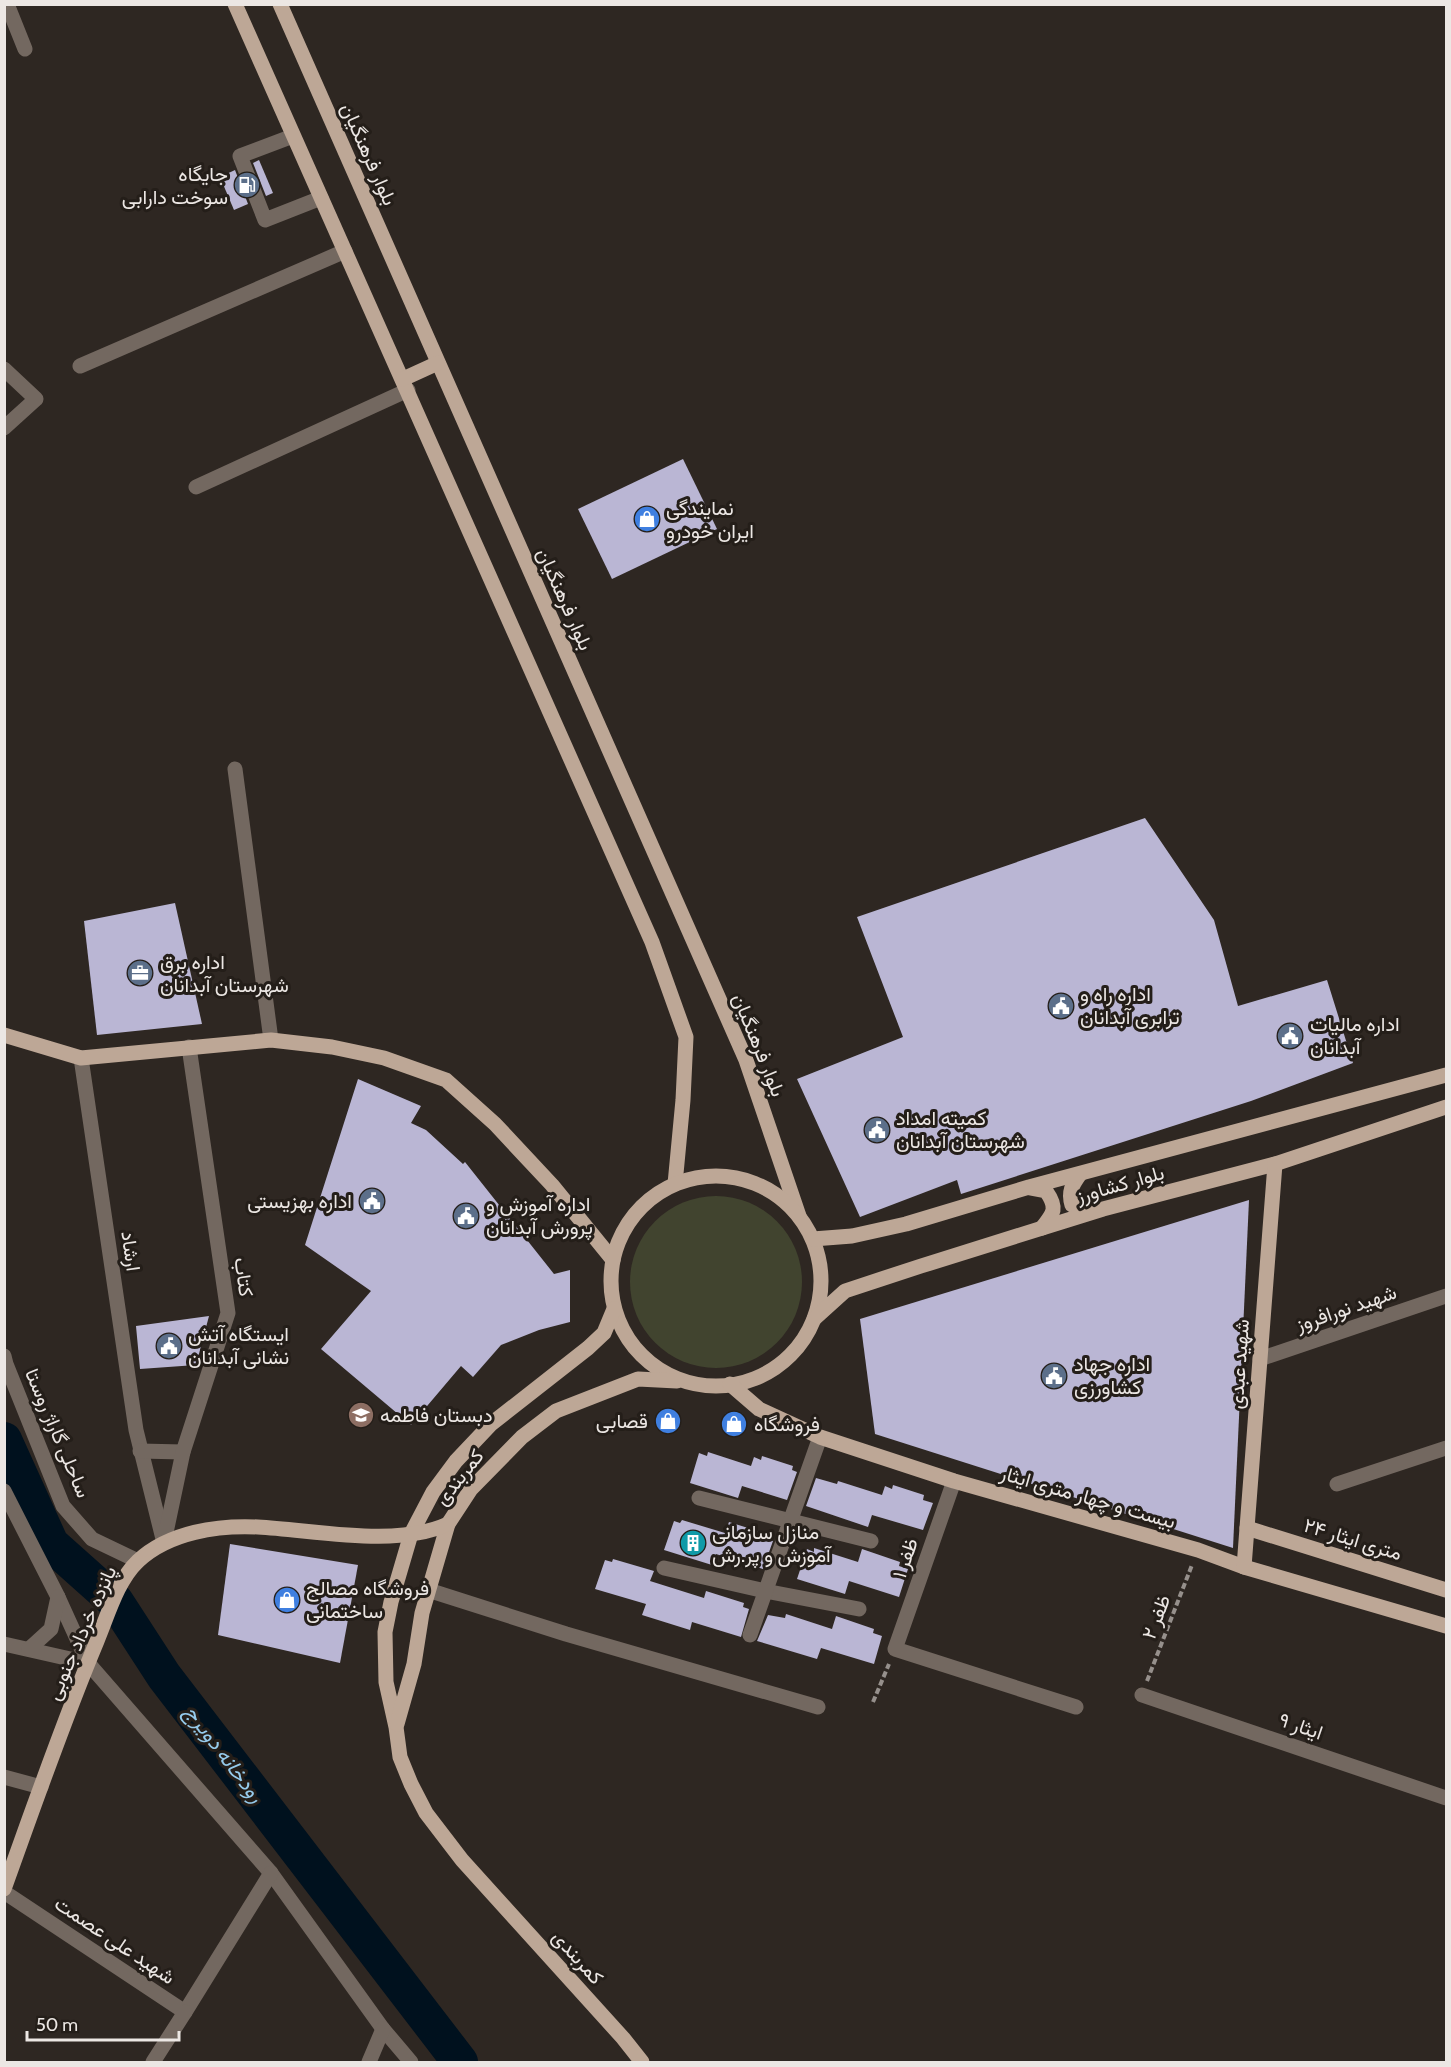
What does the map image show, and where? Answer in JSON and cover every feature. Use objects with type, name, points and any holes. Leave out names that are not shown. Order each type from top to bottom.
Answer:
[{"type":"main road","points":[[235,4],[652,942],[686,1037],[675,1184]]},
{"type":"main road","name":"بلوار فرهنگیان","points":[[280,4],[746,1060],[799,1216]]},
{"type":"main road","points":[[405,384],[438,363]]},
{"type":"main road","points":[[4,1035],[81,1058],[271,1040],[332,1047],[384,1058],[446,1080],[495,1124],[552,1185],[613,1260]]},
{"type":"main road","name":"بلوار کشاورز","points":[[813,1239],[852,1236],[885,1229],[1029,1187],[1446,1075]]},
{"type":"main road","name":"بلوار کشاورز","points":[[814,1319],[845,1292],[921,1266],[1103,1209],[1275,1164],[1446,1107]]},
{"type":"main road","name":"شهید عبدی","points":[[1244,1567],[1275,1164]]},
{"type":"main road","points":[[1080,1174],[1072,1184],[1069,1195],[1072,1205],[1083,1210],[1103,1209]]},
{"type":"main road","points":[[701,1177],[728,1177],[755,1183],[779,1197],[799,1216],[813,1239],[820,1266],[820,1293],[814,1319],[800,1344],[781,1363],[757,1377],[730,1384],[710,1385],[690,1382],[669,1374],[651,1363],[635,1347],[614,1309],[610,1276],[621,1236],[634,1215],[652,1197],[675,1184],[701,1177]]},
{"type":"main road","points":[[1029,1187],[1046,1191],[1054,1202],[1053,1214],[1042,1228]]},
{"type":"main road","name":"کمربندی","points":[[614,1309],[604,1333],[491,1424],[456,1461],[433,1492],[411,1534],[391,1602],[385,1632],[386,1682],[400,1757],[426,1813],[462,1860],[642,2062]]},
{"type":"main road","name":"کمربندی","points":[[396,1727],[414,1664],[422,1613],[448,1524],[471,1489],[522,1437],[556,1412],[638,1379],[690,1382]]},
{"type":"main road","name":"بیست و چهار متری ایثار","points":[[730,1384],[759,1409],[820,1437],[954,1481],[1198,1550],[1244,1567],[1446,1626]]},
{"type":"main road","name":"پانزده خرداد جنوبی","points":[[4,1890],[88,1662],[122,1582],[138,1561],[164,1542],[200,1531],[250,1527],[377,1538],[428,1531],[448,1524]]},
{"type":"main road","name":"۲۴ متری ایثار","points":[[1247,1528],[1446,1590]]},
{"type":"street","points":[[7,4],[25,49]]},
{"type":"street","points":[[293,136],[240,156],[265,220],[321,198]]},
{"type":"street","points":[[80,366],[345,251]]},
{"type":"street","points":[[4,369],[36,399],[4,428]]},
{"type":"street","points":[[196,487],[405,384]]},
{"type":"street","points":[[235,769],[271,1040]]},
{"type":"street","name":"کتاب","points":[[164,1542],[183,1452],[228,1313],[189,1047]]},
{"type":"street","name":"ارشاد","points":[[81,1058],[140,1451],[164,1542]]},
{"type":"street","name":"شهید نورافروز","points":[[1260,1359],[1446,1296]]},
{"type":"street","name":"ساحلی گاراژ روستا","points":[[4,1356],[63,1506],[92,1539],[138,1561]]},
{"type":"street","points":[[750,1635],[820,1437]]},
{"type":"street","points":[[1337,1484],[1446,1448]]},
{"type":"street","points":[[140,1451],[183,1452]]},
{"type":"street","name":"ظفر ۱","points":[[896,1649],[954,1481]]},
{"type":"street","points":[[4,1491],[88,1662],[271,1873],[383,2029],[411,2062]]},
{"type":"street","points":[[699,1497],[871,1541]]},
{"type":"street","points":[[664,1568],[859,1609]]},
{"type":"street","points":[[428,1590],[566,1634],[818,1707]]},
{"type":"street","points":[[29,1649],[51,1629],[58,1597]]},
{"type":"street","points":[[4,1644],[88,1662]]},
{"type":"street","points":[[896,1649],[1076,1707]]},
{"type":"street","name":"ایثار ۹","points":[[1142,1695],[1446,1798]]},
{"type":"street","points":[[4,1777],[41,1786]]},
{"type":"street","name":"شهید علی عصمت","points":[[4,1890],[185,2012],[271,1873]]},
{"type":"street","points":[[153,2062],[185,2012]]},
{"type":"street","points":[[369,2062],[383,2029]]},
{"type":"path","name":"ظفر ۲","points":[[1142,1695],[1198,1550]]},
{"type":"path","points":[[873,1702],[896,1649]]},
{"type":"green space","points":[[716,1196],[749,1203],[777,1221],[795,1249],[802,1282],[795,1315],[777,1343],[749,1361],[716,1368],[683,1361],[655,1343],[637,1315],[630,1282],[637,1249],[655,1221],[683,1203]]},
{"type":"building","points":[[259,160],[273,193],[266,196],[253,163]]},
{"type":"building","points":[[235,170],[248,204],[234,210],[220,177]]},
{"type":"building","name":"نمایندگی ایران خودرو","points":[[683,459],[717,529],[612,579],[578,509]]},
{"type":"building","name":"اداره راه و ترابری آبدانان","points":[[1145,818],[1214,920],[1238,1006],[1327,980],[1353,1063],[1251,1101],[961,1194],[957,1180],[860,1217],[797,1079],[903,1037],[857,917]]},
{"type":"building","name":"اداره برق شهرستان آبدانان","points":[[175,903],[202,1024],[97,1035],[84,921]]},
{"type":"building","points":[[358,1079],[421,1106],[411,1123],[426,1130],[463,1164],[465,1162],[554,1274],[570,1270],[570,1322],[539,1330],[501,1345],[473,1377],[461,1366],[411,1425],[321,1349],[371,1291],[305,1245]]},
{"type":"building","name":"اداره جهاد کشاورزی","points":[[1249,1200],[1233,1548],[875,1434],[860,1319]]},
{"type":"building","name":"ایستگاه آتش نشانی آبدانان","points":[[209,1316],[196,1365],[140,1369],[136,1326]]},
{"type":"building","points":[[708,1452],[751,1466],[754,1457],[761,1460],[762,1456],[793,1466],[792,1470],[797,1472],[787,1500],[742,1486],[738,1498],[690,1483],[699,1453],[707,1456]]},
{"type":"building","points":[[816,1478],[837,1484],[838,1481],[882,1495],[885,1486],[892,1489],[893,1485],[924,1495],[923,1500],[933,1503],[923,1530],[872,1515],[868,1527],[806,1506]]},
{"type":"building","points":[[682,1520],[725,1533],[729,1522],[767,1534],[766,1539],[773,1541],[763,1569],[716,1554],[712,1565],[664,1550],[674,1521],[680,1523]]},
{"type":"building","name":"فروشگاه مصالح ساختمانی","points":[[230,1544],[358,1565],[340,1663],[218,1635]]},
{"type":"building","points":[[814,1548],[858,1562],[862,1549],[900,1562],[899,1566],[908,1569],[899,1597],[849,1581],[845,1594],[797,1579],[807,1549],[814,1552]]},
{"type":"building","points":[[613,1559],[654,1571],[650,1581],[704,1598],[706,1591],[744,1603],[743,1607],[749,1609],[741,1637],[692,1622],[690,1630],[642,1615],[646,1604],[595,1589],[605,1560],[612,1562]]},
{"type":"building","points":[[786,1614],[832,1629],[836,1616],[874,1629],[873,1633],[882,1636],[874,1664],[821,1648],[817,1659],[757,1641],[768,1615],[785,1618]]},
{"type":"waterway","name":"رودخانه دویرج","points":[[4,1440],[51,1544],[116,1602],[164,1676],[460,2062]]},
{"type":"place","name":"جایگاه سوخت دارابی","points":[[247,185]]},
{"type":"place","name":"نمایندگی ایران خودرو","points":[[647,519]]},
{"type":"place","name":"اداره برق شهرستان آبدانان","points":[[140,973]]},
{"type":"place","name":"اداره راه و ترابری آبدانان","points":[[1061,1006]]},
{"type":"place","name":"اداره مالیات آبدانان","points":[[1290,1036]]},
{"type":"place","name":"کمیته امداد شهرستان آبدانان","points":[[877,1130]]},
{"type":"place","name":"اداره بهزیستی","points":[[372,1201]]},
{"type":"place","name":"اداره آموزش و پرورش آبدانان","points":[[466,1216]]},
{"type":"place","name":"ایستگاه آتش نشانی آبدانان","points":[[169,1346]]},
{"type":"place","name":"اداره جهاد کشاورزی","points":[[1054,1376]]},
{"type":"place","name":"دبستان فاطمه","points":[[361,1415]]},
{"type":"place","name":"قصابی","points":[[668,1421]]},
{"type":"place","name":"فروشگاه","points":[[734,1424]]},
{"type":"place","name":"منازل سازمانی آموزش و پر.رش","points":[[693,1543]]},
{"type":"place","name":"فروشگاه مصالح ساختمانی","points":[[287,1600]]}]
